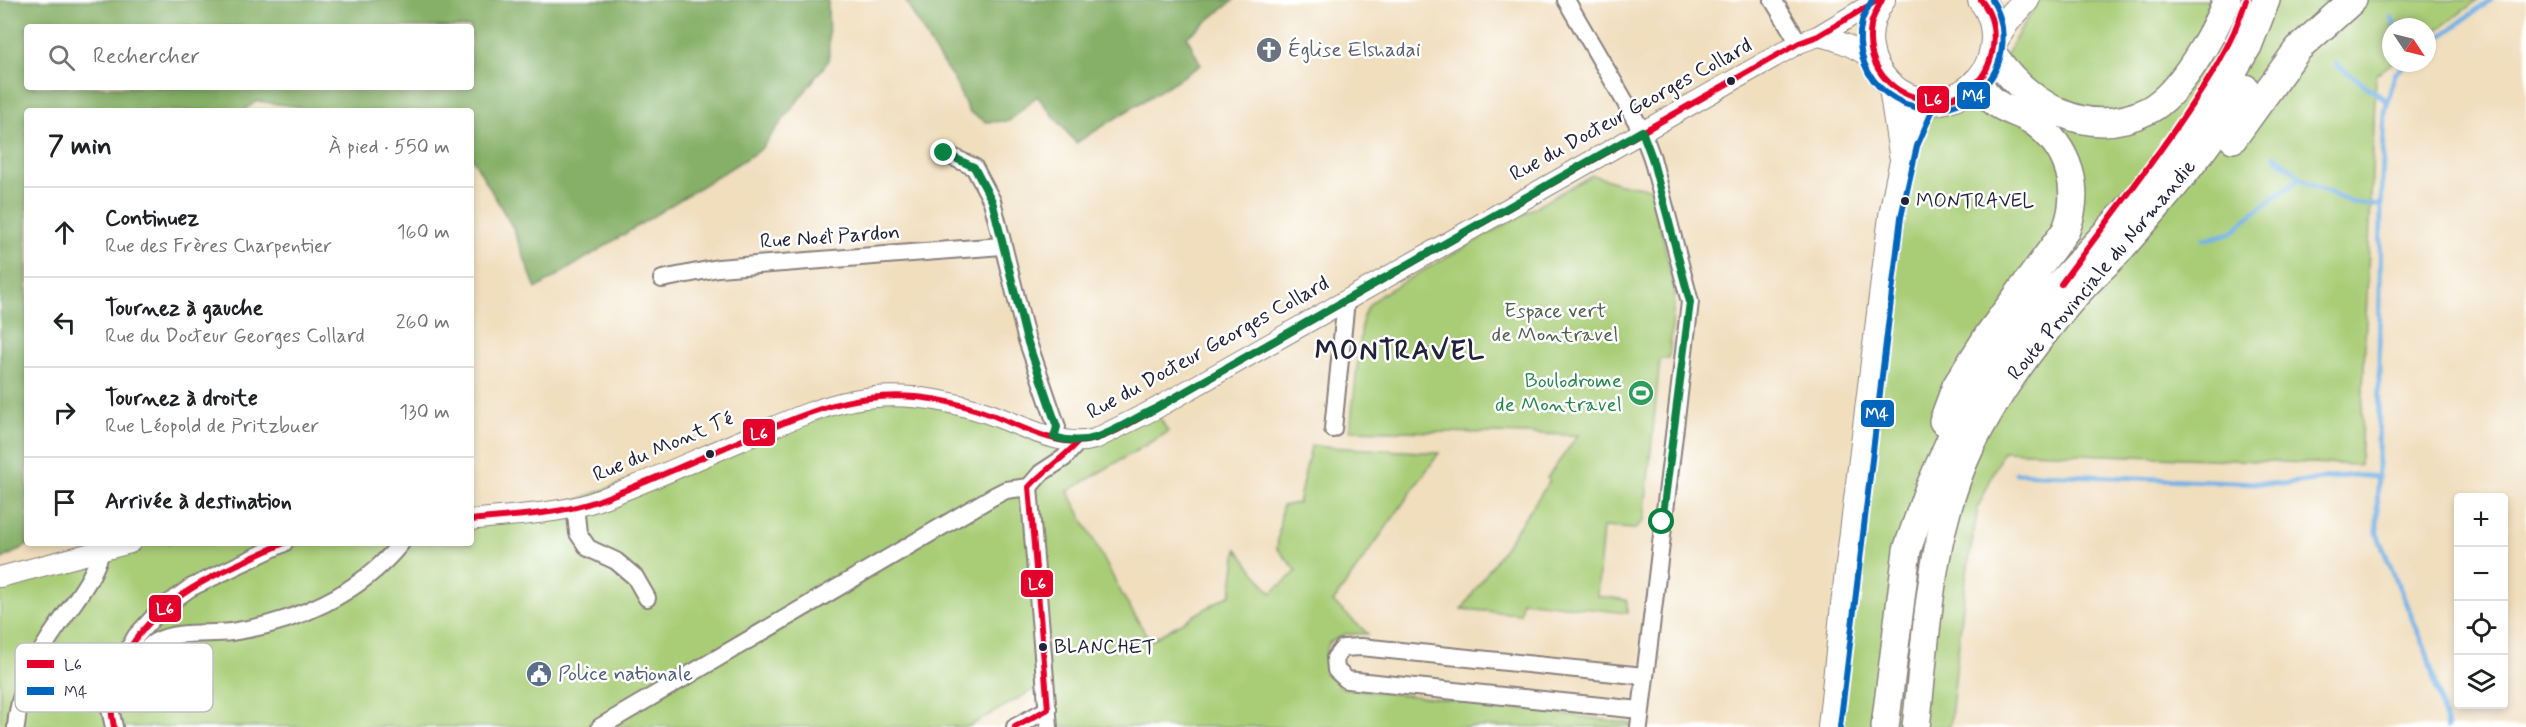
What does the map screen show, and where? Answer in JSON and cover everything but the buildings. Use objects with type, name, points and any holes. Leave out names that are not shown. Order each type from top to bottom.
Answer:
[{"type":"highway","points":[[1994,47],[2019,86],[2032,98],[2053,110],[2094,121],[2127,118],[2150,109],[2185,75],[2209,36],[2227,0]]},
{"type":"highway","points":[[2061,284],[2132,191],[2222,61],[2241,20],[2246,0]]},
{"type":"highway","name":"Route Provinciale du Normandie","points":[[1927,493],[1974,393],[2032,314],[2163,170],[2212,106],[2248,46],[2265,0]]},
{"type":"highway","name":"Route Provinciale du Normandie","points":[[1916,727],[1932,575],[1950,504],[1970,448],[2003,390],[2036,344],[2219,130],[2257,67],[2284,0]]},
{"type":"highway","points":[[2117,252],[2210,170],[2298,49],[2353,0]]},
{"type":"highway","points":[[1885,727],[1907,550],[1927,493],[1947,408],[1956,386],[1989,334],[2066,230],[2073,202],[2073,183],[2067,162],[2059,147],[2033,122],[1996,103],[1977,82]]},
{"type":"main road","points":[[1880,0],[1870,26],[1868,43],[1872,59],[1880,75],[1892,88],[1908,97],[1927,101],[1950,99],[1977,82],[1986,69],[2007,21],[2026,0]]},
{"type":"main road","points":[[1981,0],[1993,21],[1994,47]]},
{"type":"main road","points":[[1892,88],[1903,157]]},
{"type":"main road","points":[[1832,727],[1844,605],[1892,216],[1903,157],[1911,131],[1927,101]]},
{"type":"street","points":[[1566,0],[1642,131],[1652,158],[1690,302],[1640,719],[1347,680],[1336,670],[1335,658],[1343,648],[1361,647],[1644,676]]},
{"type":"street","points":[[1773,0],[1808,39],[1838,40],[1872,59]]},
{"type":"street","name":"Rue du Docteur Georges Collard","points":[[1029,487],[1041,473],[1064,458],[1078,442],[1095,439],[1155,409],[1642,131],[1880,0]]},
{"type":"street","points":[[944,153],[974,167],[992,201],[1026,337],[1057,427],[1054,437]]},
{"type":"street","name":"Rue Noël Pardon","points":[[662,279],[718,268],[1002,246]]},
{"type":"street","points":[[1334,429],[1346,300]]},
{"type":"street","name":"Rue du Mont Té","points":[[474,520],[543,512],[594,502],[792,419],[854,400],[892,396],[927,398],[985,412],[1054,437],[1078,442]]},
{"type":"street","points":[[600,727],[992,497],[1006,490],[1029,487],[1049,727]]},
{"type":"street","points":[[575,506],[578,533],[588,548],[616,561],[635,577],[647,598]]},
{"type":"street","points":[[0,577],[119,546]]},
{"type":"street","points":[[132,643],[161,609],[190,588],[278,546]]},
{"type":"street","points":[[153,643],[172,635],[206,634],[260,627],[311,610],[365,580],[397,546]]},
{"type":"street","points":[[48,643],[88,583],[97,567],[101,551]]},
{"type":"street","points":[[1015,727],[1047,709]]},
{"type":"street","points":[[16,727],[19,712]]},
{"type":"street","points":[[111,712],[114,727]]},
{"type":"green space","points":[[0,0],[828,0],[829,60],[760,150],[536,289],[513,228],[474,161],[474,108],[306,108],[257,101],[247,108],[24,108],[24,546],[26,546],[0,560]]},
{"type":"green space","points":[[905,0],[1234,0],[1187,37],[1201,65],[1076,143],[1037,96],[1009,121],[986,122],[969,112],[953,78]]},
{"type":"green space","points":[[2039,0],[2478,0],[2436,30],[2436,18],[2382,18],[2382,70],[2376,75],[2360,465],[2003,451],[1978,508],[1966,577],[1950,727],[1825,727],[1896,131],[1978,100]]},
{"type":"green space","name":"Espace vert de Montravel","points":[[1592,175],[1620,184],[1652,188],[1675,292],[1669,359],[1660,359],[1644,520],[1635,529],[1603,527],[1597,596],[1627,600],[1627,613],[1522,601],[1520,614],[1462,609],[1550,481],[1547,478],[1578,435],[1350,430],[1363,316],[1370,304],[1382,294]]},
{"type":"green space","points":[[892,396],[1066,441],[1155,409],[1168,432],[1068,491],[1123,596],[1150,641],[1231,594],[1237,549],[1271,593],[1297,571],[1277,548],[1282,506],[1298,503],[1311,446],[1439,453],[1333,602],[1368,634],[1345,634],[1329,643],[1325,663],[1331,679],[1343,688],[1521,708],[1639,725],[1639,727],[1031,727],[1047,709],[1045,683],[968,727],[0,727],[0,577],[119,546],[474,546],[474,520],[543,512],[729,445]]},
{"type":"waterway","points":[[2436,40],[2490,0]]},
{"type":"waterway","points":[[2336,64],[2388,102]]},
{"type":"waterway","points":[[2397,72],[2385,112],[2381,206],[2377,534],[2427,654],[2447,727]]},
{"type":"waterway","points":[[2275,156],[2308,183],[2352,203],[2381,206]]},
{"type":"waterway","points":[[2204,239],[2232,232],[2300,178]]},
{"type":"waterway","points":[[2016,473],[2282,484],[2354,475],[2378,477]]},
{"type":"transit line","name":"M4","points":[[1872,0],[1862,21],[1860,43],[1864,63],[1874,80],[1888,94],[1905,104],[1924,108],[1945,107],[1966,100],[1983,88],[1992,77],[2000,58],[2003,36],[1999,14],[1992,0]]},
{"type":"transit line","name":"L6","points":[[474,520],[551,512],[582,506],[638,485],[801,416],[841,403],[869,398],[899,396],[945,401],[975,409],[1060,440],[1085,441],[1103,436],[1130,423],[1799,43],[1818,36],[1878,0]]},
{"type":"transit line","name":"L6","points":[[1882,0],[1871,25],[1872,53],[1882,75],[1899,90],[1920,99],[1943,100],[1964,93],[1981,77],[1992,53],[1994,39],[1992,25],[1981,0]]},
{"type":"transit line","name":"L6","points":[[2061,284],[2205,85],[2224,53],[2246,0]]},
{"type":"transit line","name":"M4","points":[[1840,727],[1901,217],[1917,146],[1935,105]]},
{"type":"transit line","name":"L6","points":[[1015,727],[1048,709],[1029,487],[1078,442]]},
{"type":"transit line","name":"L6","points":[[133,643],[156,616],[174,600],[216,575],[278,546]]},
{"type":"transit line","name":"L6","points":[[111,712],[114,727]]},
{"type":"place","name":"Église Elshadai","points":[[1269,50]]},
{"type":"place","name":"MONTRAVEL","points":[[1905,201]]},
{"type":"place","name":"Boulodrome de Montravel","points":[[1641,393]]},
{"type":"place","name":"BLANCHET","points":[[1043,647]]},
{"type":"place","name":"Police nationale","points":[[539,674]]},
{"type":"district","name":"MONTRAVEL","points":[[1400,351]]},
{"type":"route","points":[[944,153],[974,167],[992,201],[1026,337],[1057,427],[1054,437],[1066,441],[1085,442],[1107,434],[1128,421],[1155,409],[1642,131],[1652,158],[1690,302],[1662,522]]}]
